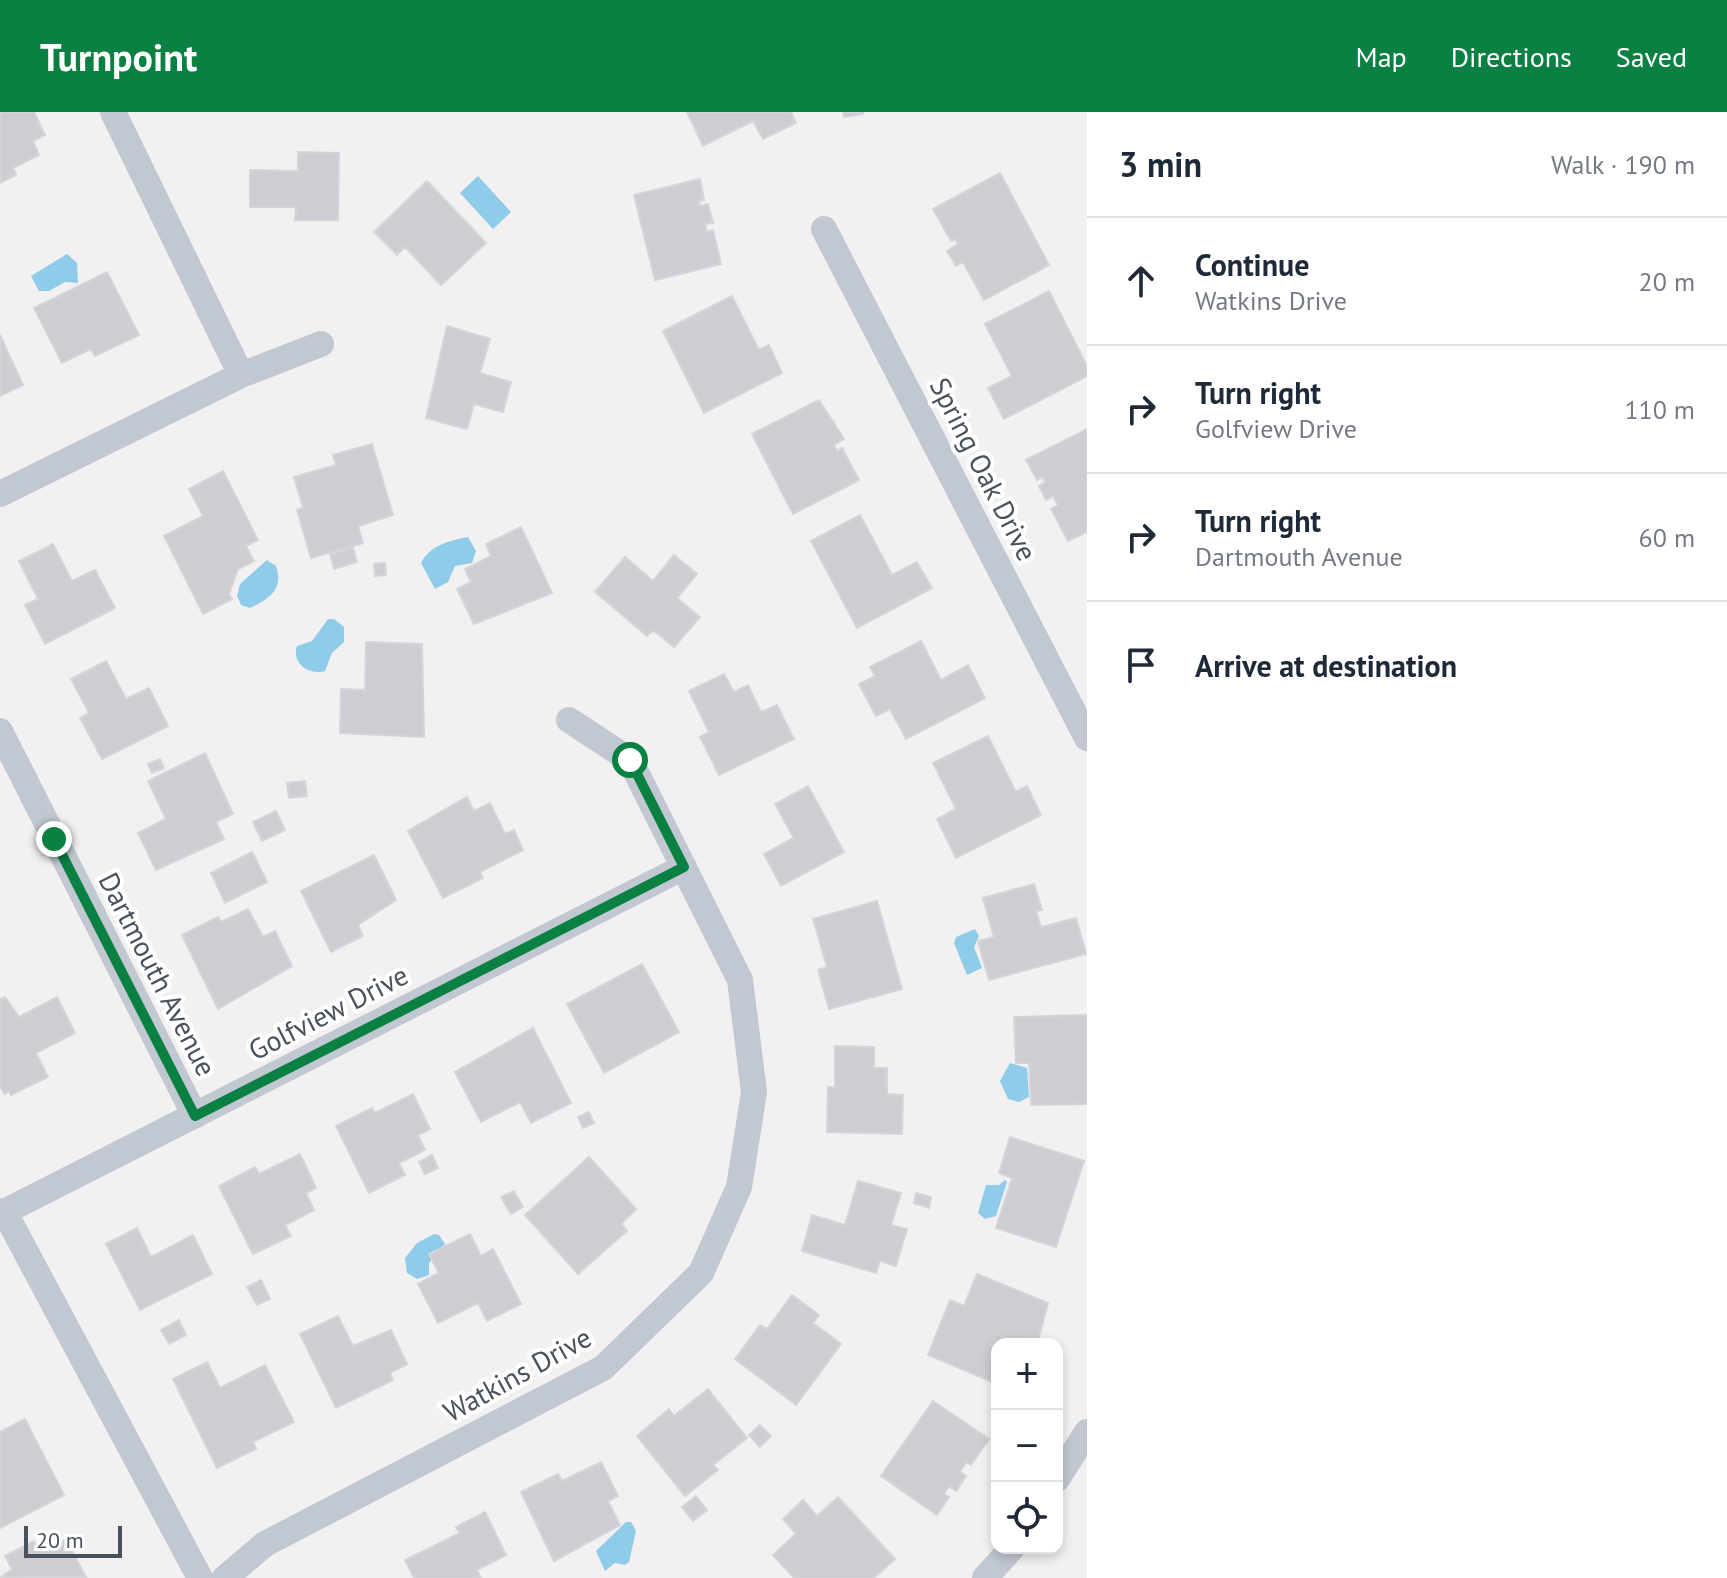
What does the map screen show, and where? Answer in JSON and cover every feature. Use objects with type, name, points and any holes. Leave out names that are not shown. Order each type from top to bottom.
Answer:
[{"type":"street","points":[[113,112],[241,375]]},
{"type":"street","name":"Spring Oak Drive","points":[[824,229],[1087,738]]},
{"type":"street","points":[[0,494],[241,375],[321,344]]},
{"type":"street","name":"Watkins Drive","points":[[225,1578],[265,1544],[603,1368],[701,1273],[739,1187],[754,1092],[740,980],[630,760],[569,720]]},
{"type":"street","name":"Dartmouth Avenue","points":[[0,731],[195,1116]]},
{"type":"street","name":"Golfview Drive","points":[[2,1212],[684,867]]},
{"type":"street","points":[[2,1212],[200,1578]]},
{"type":"street","points":[[1063,1470],[1087,1432]]},
{"type":"street","points":[[985,1578],[1007,1554]]},
{"type":"water","points":[[478,176],[511,212],[493,229],[460,193]]},
{"type":"water","points":[[67,254],[77,263],[78,283],[65,282],[49,291],[39,291],[31,276]]},
{"type":"water","points":[[468,537],[476,551],[472,563],[455,566],[448,582],[435,589],[421,563],[429,552],[441,545]]},
{"type":"water","points":[[267,560],[276,566],[278,574],[273,593],[250,608],[241,605],[237,596],[240,584]]},
{"type":"water","points":[[328,619],[334,619],[344,627],[344,642],[332,653],[325,671],[313,672],[299,663],[297,646],[312,641]]},
{"type":"water","points":[[975,929],[979,936],[974,947],[982,968],[967,975],[954,943],[956,937]]},
{"type":"water","points":[[1010,1063],[1027,1068],[1029,1097],[1019,1102],[1008,1099],[1000,1081]]},
{"type":"water","points":[[1005,1180],[1007,1182],[996,1216],[985,1219],[978,1213],[986,1185],[999,1185]]},
{"type":"water","points":[[434,1234],[439,1235],[445,1244],[429,1263],[429,1275],[417,1279],[407,1273],[405,1258],[417,1243]]},
{"type":"water","points":[[626,1522],[631,1522],[636,1531],[629,1562],[625,1565],[615,1563],[605,1571],[596,1551]]},
{"type":"building","points":[[0,112],[34,112],[45,135],[33,141],[39,155],[13,168],[16,175],[0,183]]},
{"type":"building","points":[[687,112],[791,112],[796,123],[763,139],[753,121],[703,146]]},
{"type":"building","points":[[843,112],[863,112],[863,114],[844,117]]},
{"type":"building","points":[[298,152],[339,153],[338,220],[295,220],[296,207],[250,207],[250,170],[298,171]]},
{"type":"building","points":[[1000,173],[1049,265],[984,300],[963,262],[956,266],[947,251],[958,244],[955,239],[951,241],[933,209]]},
{"type":"building","points":[[700,179],[704,200],[699,201],[700,206],[708,204],[713,223],[705,224],[707,232],[713,230],[721,264],[655,280],[634,195]]},
{"type":"building","points":[[427,181],[486,243],[441,285],[405,247],[397,255],[374,232]]},
{"type":"building","points":[[107,272],[139,335],[95,356],[91,349],[62,363],[34,308]]},
{"type":"building","points":[[1049,291],[1087,366],[1087,376],[1004,419],[988,388],[1012,376],[985,324]]},
{"type":"building","points":[[732,296],[759,350],[769,345],[782,373],[704,413],[663,331]]},
{"type":"building","points":[[447,326],[490,339],[480,373],[511,382],[503,412],[474,404],[467,429],[426,418]]},
{"type":"building","points":[[0,335],[23,385],[0,396]]},
{"type":"building","points":[[819,400],[844,439],[834,445],[837,451],[842,448],[859,480],[793,514],[752,434]]},
{"type":"building","points":[[1087,429],[1087,532],[1068,541],[1051,509],[1058,505],[1053,496],[1046,500],[1039,486],[1045,482],[1042,477],[1037,480],[1026,460]]},
{"type":"building","points":[[372,444],[393,515],[358,526],[363,543],[311,558],[297,510],[303,508],[294,477],[336,465],[333,455]]},
{"type":"building","points":[[223,471],[258,540],[246,546],[254,561],[238,569],[229,594],[232,599],[203,614],[164,536],[203,516],[189,489]]},
{"type":"building","points":[[860,515],[892,575],[917,562],[932,588],[857,628],[811,541]]},
{"type":"building","points":[[521,527],[552,593],[474,624],[457,589],[471,582],[465,569],[491,556],[486,544]]},
{"type":"building","points":[[53,544],[72,581],[95,570],[115,608],[45,644],[25,605],[38,599],[19,561]]},
{"type":"building","points":[[353,548],[357,562],[334,569],[330,554]]},
{"type":"building","points":[[674,555],[697,574],[677,598],[700,617],[674,647],[653,630],[647,636],[595,592],[625,557],[653,581]]},
{"type":"building","points":[[385,563],[386,575],[375,576],[374,564]]},
{"type":"building","points":[[921,641],[941,680],[968,665],[985,698],[906,739],[890,709],[876,716],[859,684],[875,676],[870,667]]},
{"type":"building","points":[[366,642],[422,644],[424,737],[340,733],[341,689],[365,690]]},
{"type":"building","points":[[106,661],[126,699],[149,688],[168,726],[102,759],[80,718],[89,713],[71,679]]},
{"type":"building","points":[[724,674],[734,692],[748,685],[761,712],[777,705],[794,739],[719,775],[700,737],[709,732],[689,691]]},
{"type":"building","points":[[988,736],[1016,792],[1027,786],[1041,815],[956,858],[937,819],[956,809],[933,763]]},
{"type":"building","points":[[205,753],[233,814],[216,822],[224,839],[156,870],[138,833],[166,819],[148,781]]},
{"type":"building","points":[[160,759],[164,768],[152,773],[148,764]]},
{"type":"building","points":[[305,781],[307,796],[289,798],[287,783]]},
{"type":"building","points":[[808,786],[844,852],[781,886],[764,854],[794,838],[775,804]]},
{"type":"building","points":[[467,797],[474,811],[490,803],[505,834],[514,830],[523,850],[480,872],[483,878],[443,898],[408,831]]},
{"type":"building","points":[[276,811],[285,830],[262,841],[253,822]]},
{"type":"building","points":[[252,852],[267,882],[225,903],[211,873]]},
{"type":"building","points":[[374,855],[396,900],[358,925],[363,936],[331,952],[301,891]]},
{"type":"building","points":[[1034,884],[1042,910],[1036,911],[1041,927],[1076,918],[1086,954],[989,980],[978,941],[994,937],[983,898]]},
{"type":"building","points":[[877,901],[902,989],[829,1009],[818,970],[827,967],[813,919]]},
{"type":"building","points":[[248,909],[263,937],[275,931],[292,966],[218,1009],[182,935],[218,917],[221,922]]},
{"type":"building","points":[[642,964],[679,1032],[604,1073],[567,1004]]},
{"type":"building","points":[[5,997],[19,1017],[57,997],[75,1033],[36,1053],[48,1077],[11,1095],[9,1091],[4,1094],[0,1085],[0,999]]},
{"type":"building","points":[[1087,1015],[1087,1104],[1031,1105],[1029,1063],[1016,1063],[1014,1017]]},
{"type":"building","points":[[533,1028],[571,1103],[531,1123],[520,1102],[481,1122],[455,1072]]},
{"type":"building","points":[[835,1046],[874,1047],[874,1068],[887,1068],[887,1094],[903,1095],[902,1134],[827,1132],[828,1087],[835,1087]]},
{"type":"building","points":[[413,1094],[430,1129],[418,1135],[425,1150],[399,1163],[405,1175],[369,1193],[336,1126],[372,1108],[375,1113]]},
{"type":"building","points":[[589,1112],[594,1123],[583,1128],[578,1117]]},
{"type":"building","points":[[1010,1137],[1084,1161],[1056,1247],[996,1228],[1012,1178],[999,1173]]},
{"type":"building","points":[[300,1154],[316,1188],[306,1193],[314,1210],[285,1225],[291,1236],[253,1254],[219,1186],[255,1167],[259,1174]]},
{"type":"building","points":[[432,1155],[438,1168],[425,1174],[419,1162]]},
{"type":"building","points":[[589,1157],[636,1209],[621,1224],[627,1231],[578,1274],[525,1215]]},
{"type":"building","points":[[858,1181],[901,1193],[891,1225],[907,1229],[896,1266],[880,1261],[876,1273],[802,1251],[812,1215],[845,1225]]},
{"type":"building","points":[[514,1191],[523,1207],[511,1214],[501,1197]]},
{"type":"building","points":[[916,1193],[931,1197],[929,1208],[914,1203]]},
{"type":"building","points":[[137,1228],[151,1257],[193,1235],[212,1274],[140,1310],[106,1244]]},
{"type":"building","points":[[470,1234],[481,1256],[493,1249],[521,1304],[487,1321],[478,1303],[438,1323],[418,1284],[439,1273],[429,1254]]},
{"type":"building","points":[[977,1274],[1048,1303],[1039,1338],[991,1338],[991,1381],[928,1355],[950,1300],[964,1306]]},
{"type":"building","points":[[261,1280],[270,1299],[257,1305],[247,1287]]},
{"type":"building","points":[[792,1295],[819,1315],[813,1323],[841,1344],[796,1405],[735,1359],[760,1325],[767,1329]]},
{"type":"building","points":[[338,1316],[353,1346],[391,1330],[407,1364],[390,1373],[393,1380],[336,1408],[300,1334]]},
{"type":"building","points":[[179,1320],[186,1335],[169,1344],[161,1330]]},
{"type":"building","points":[[207,1362],[220,1388],[265,1365],[294,1422],[253,1442],[256,1449],[217,1468],[173,1379]]},
{"type":"building","points":[[708,1389],[747,1438],[713,1465],[718,1470],[685,1496],[637,1436],[669,1409],[674,1416]]},
{"type":"building","points":[[933,1401],[989,1439],[971,1465],[966,1462],[960,1472],[966,1476],[956,1491],[949,1486],[944,1494],[949,1497],[937,1515],[881,1476]]},
{"type":"building","points":[[25,1419],[64,1495],[0,1528],[0,1432]]},
{"type":"building","points":[[760,1425],[771,1436],[760,1447],[749,1435]]},
{"type":"building","points":[[601,1462],[618,1496],[608,1501],[620,1525],[554,1561],[521,1492],[558,1474],[562,1481]]},
{"type":"building","points":[[696,1496],[707,1510],[693,1521],[682,1507]]},
{"type":"building","points":[[838,1497],[895,1559],[874,1578],[794,1578],[773,1555],[796,1534],[783,1519],[803,1500],[817,1516]]},
{"type":"building","points":[[485,1512],[506,1555],[477,1570],[481,1578],[414,1578],[405,1560],[460,1533],[456,1527]]},
{"type":"building","points":[[66,1540],[86,1577],[0,1578],[12,1569],[5,1556],[34,1541],[40,1553]]},
{"type":"route","points":[[54,839],[195,1116],[684,867],[630,760]]}]
